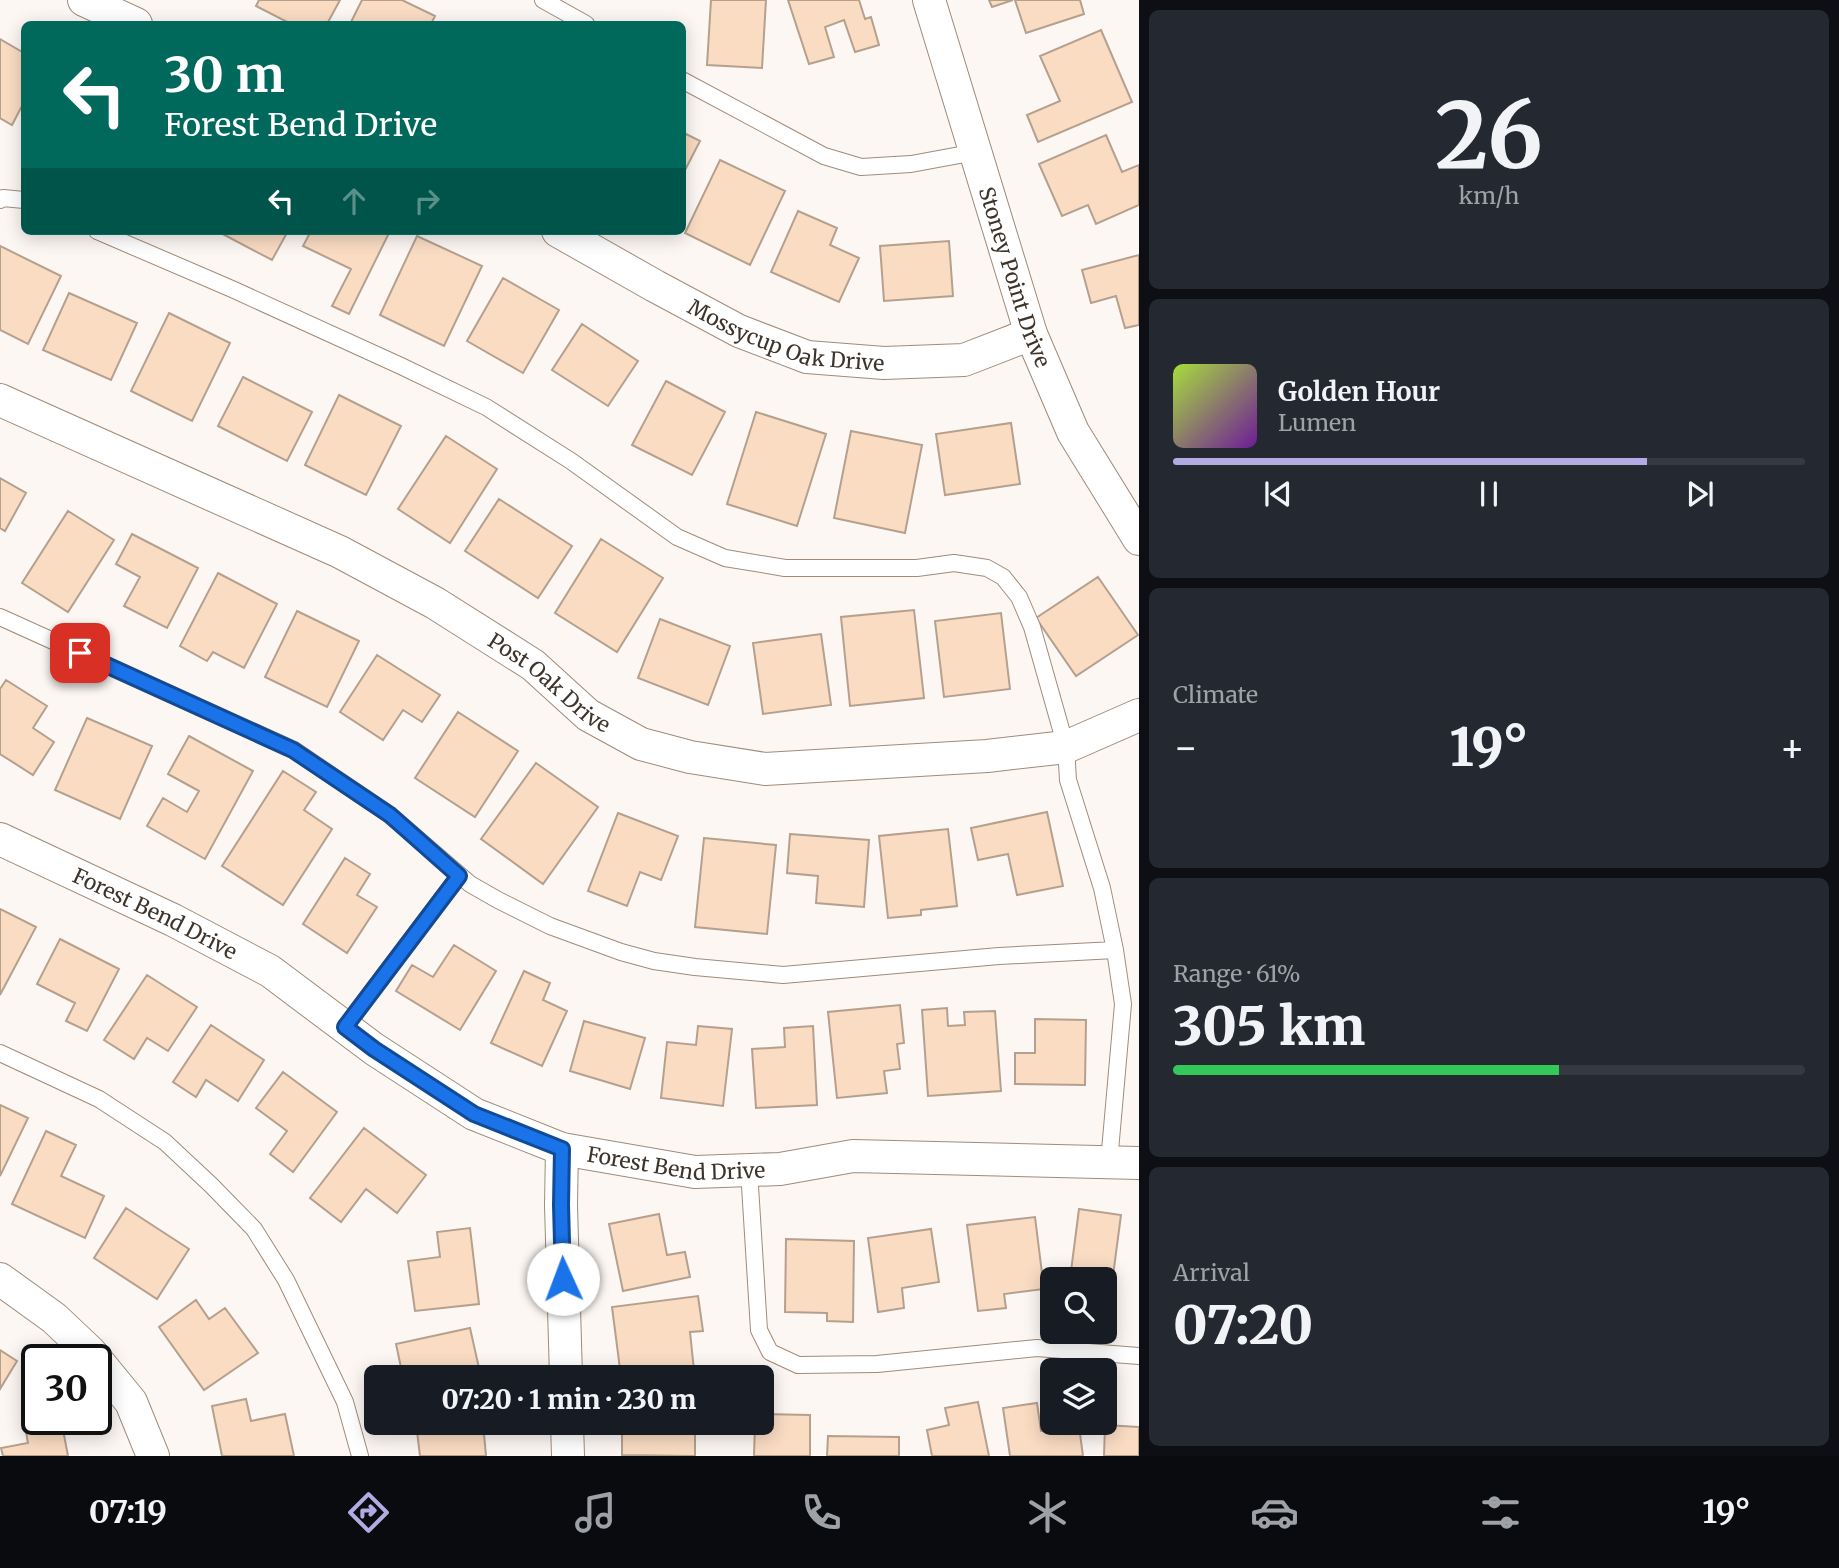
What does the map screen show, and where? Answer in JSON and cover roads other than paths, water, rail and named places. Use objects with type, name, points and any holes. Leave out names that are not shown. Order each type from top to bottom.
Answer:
[{"type":"street","points":[[84,0],[130,21]]},
{"type":"street","name":"Stoney Point Drive","points":[[929,0],[1031,334],[1073,432],[1139,539]]},
{"type":"street","name":"Mossycup Oak Drive","points":[[565,235],[739,331],[807,358],[884,363],[964,360],[1031,334]]},
{"type":"street","name":"Post Oak Drive","points":[[0,400],[340,552],[411,590],[533,665],[588,715],[641,744],[690,757],[765,769],[987,756],[1066,747],[1139,715]]},
{"type":"street","name":"Forest Bend Drive","points":[[0,839],[173,920],[270,971],[374,1049],[474,1114],[562,1149],[695,1172],[780,1168],[853,1156],[1124,1163]]},
{"type":"street","points":[[562,1149],[566,1365]]},
{"type":"street","points":[[0,1279],[54,1318],[90,1352],[131,1402],[153,1456]]},
{"type":"street","points":[[567,1435],[568,1456]]},
{"type":"lane","points":[[543,0],[581,21]]},
{"type":"lane","points":[[686,82],[824,156],[861,167],[911,164],[976,152]]},
{"type":"lane","points":[[0,200],[21,200]]},
{"type":"lane","points":[[106,235],[232,289],[486,407],[571,461],[677,537],[725,558],[785,568],[917,568],[954,564],[987,568],[1003,577],[1019,597],[1032,627],[1066,747],[1068,780],[1102,888],[1115,950],[1124,1004],[1124,1163]]},
{"type":"lane","points":[[0,617],[293,750],[390,815],[459,876],[498,900],[551,926],[654,961],[783,975],[999,956],[1115,950]]},
{"type":"lane","points":[[345,1027],[459,876]]},
{"type":"lane","points":[[0,1053],[99,1099],[165,1142],[254,1229],[286,1280],[345,1402],[360,1456]]},
{"type":"lane","points":[[749,1170],[759,1330],[770,1352],[798,1364],[877,1364],[1037,1348],[1139,1356]]}]
